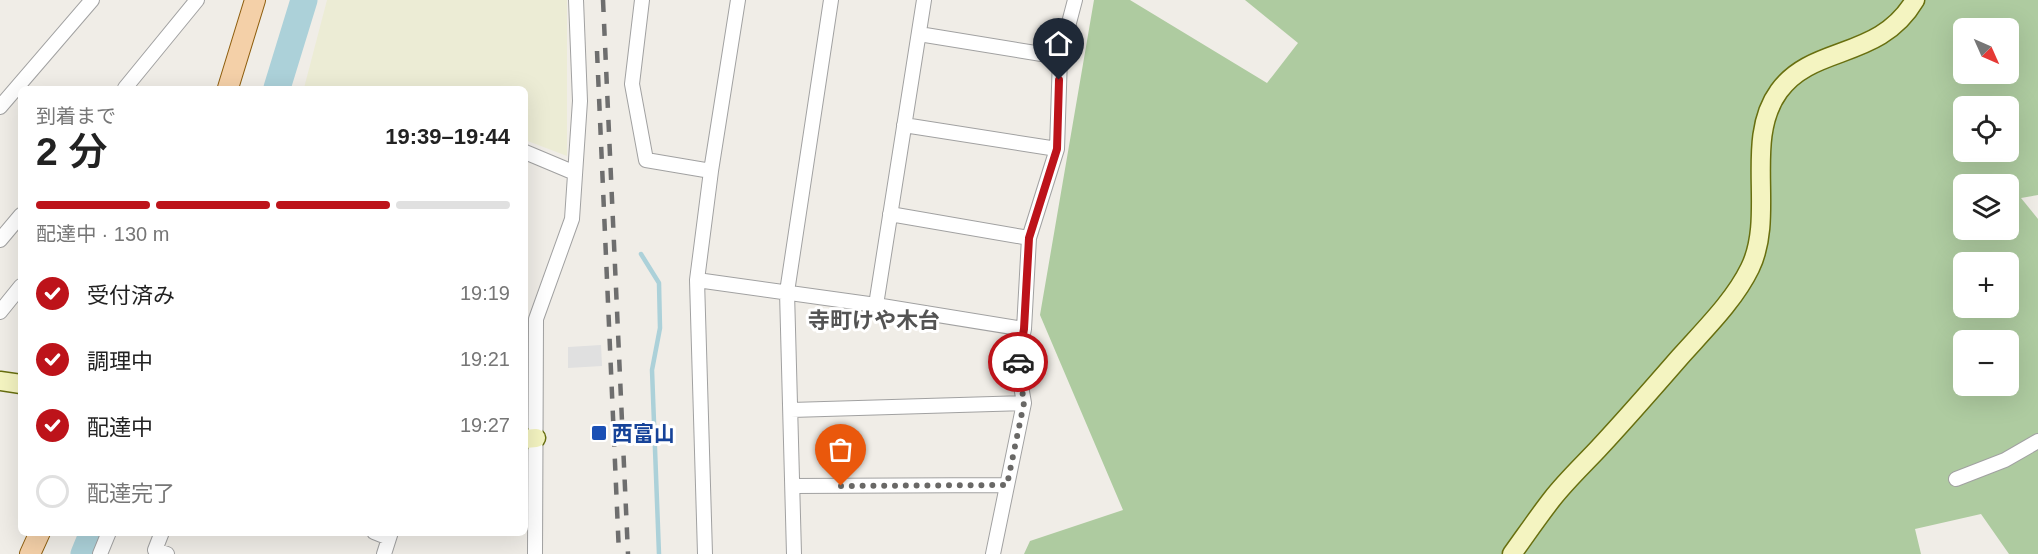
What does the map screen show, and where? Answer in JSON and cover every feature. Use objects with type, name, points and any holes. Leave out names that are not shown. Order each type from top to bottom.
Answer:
[{"type":"main road","points":[[229,86],[255,0]]},
{"type":"main road","points":[[30,554],[38,536]]},
{"type":"street","points":[[19,86],[92,0]]},
{"type":"street","points":[[127,86],[197,0]]},
{"type":"street","points":[[535,554],[530,438],[536,319],[572,219],[580,100],[576,0]]},
{"type":"street","points":[[642,0],[632,84],[646,160],[711,171]]},
{"type":"street","points":[[705,554],[697,280],[711,171],[738,0]]},
{"type":"street","points":[[794,554],[788,292],[831,0]]},
{"type":"street","points":[[876,304],[924,0]]},
{"type":"street","points":[[993,554],[1024,403],[1017,363],[1024,329],[1029,238],[1057,149],[1060,57],[1075,0]]},
{"type":"street","points":[[1512,554],[1553,497],[1717,314],[1751,267],[1759,229],[1762,138],[1767,113],[1779,90],[1809,66],[1869,43],[1894,28],[1915,0]]},
{"type":"street","points":[[919,34],[1060,57]]},
{"type":"street","points":[[0,107],[18,87]]},
{"type":"street","points":[[10,96],[18,103]]},
{"type":"street","points":[[904,125],[1057,149]]},
{"type":"street","points":[[528,153],[575,172]]},
{"type":"street","points":[[890,214],[1029,238]]},
{"type":"street","points":[[0,240],[18,219]]},
{"type":"street","points":[[697,280],[876,304],[1024,329]]},
{"type":"street","points":[[0,312],[18,290]]},
{"type":"street","points":[[0,381],[18,384]]},
{"type":"street","points":[[791,410],[1024,403]]},
{"type":"street","points":[[1956,479],[2014,456],[2038,441]]},
{"type":"street","points":[[793,486],[1007,485]]},
{"type":"street","points":[[100,554],[107,536]]},
{"type":"street","points":[[160,536],[155,550],[166,554]]},
{"type":"street","points":[[384,554],[390,536]]},
{"type":"green space","points":[[327,0],[567,0],[567,156],[528,141],[528,86],[305,86]]},
{"type":"green space","points":[[1094,0],[1130,0],[1267,83],[1298,43],[1245,0],[2038,0],[2038,195],[2021,198],[2038,219],[2038,554],[2009,554],[1981,514],[1915,529],[1921,554],[1024,554],[1030,541],[1123,510],[1040,315]]},
{"type":"shaded area","points":[[601,345],[602,366],[568,368],[568,347]]},
{"type":"waterway","points":[[278,86],[304,0]]},
{"type":"waterway","points":[[641,254],[659,283],[660,328],[652,370],[659,554]]},
{"type":"waterway","points":[[84,554],[91,536]]},
{"type":"railway","points":[[603,0],[628,554]]},
{"type":"railway","points":[[597,51],[619,554]]},
{"type":"way so far","points":[[841,486],[1007,485],[1024,403],[1018,362]]},
{"type":"place","name":"西富山","points":[[599,433]]},
{"type":"district","name":"寺町けや木台","points":[[874,320]]},
{"type":"route","points":[[1018,362],[1024,329],[1029,238],[1057,149],[1059,80]]}]
